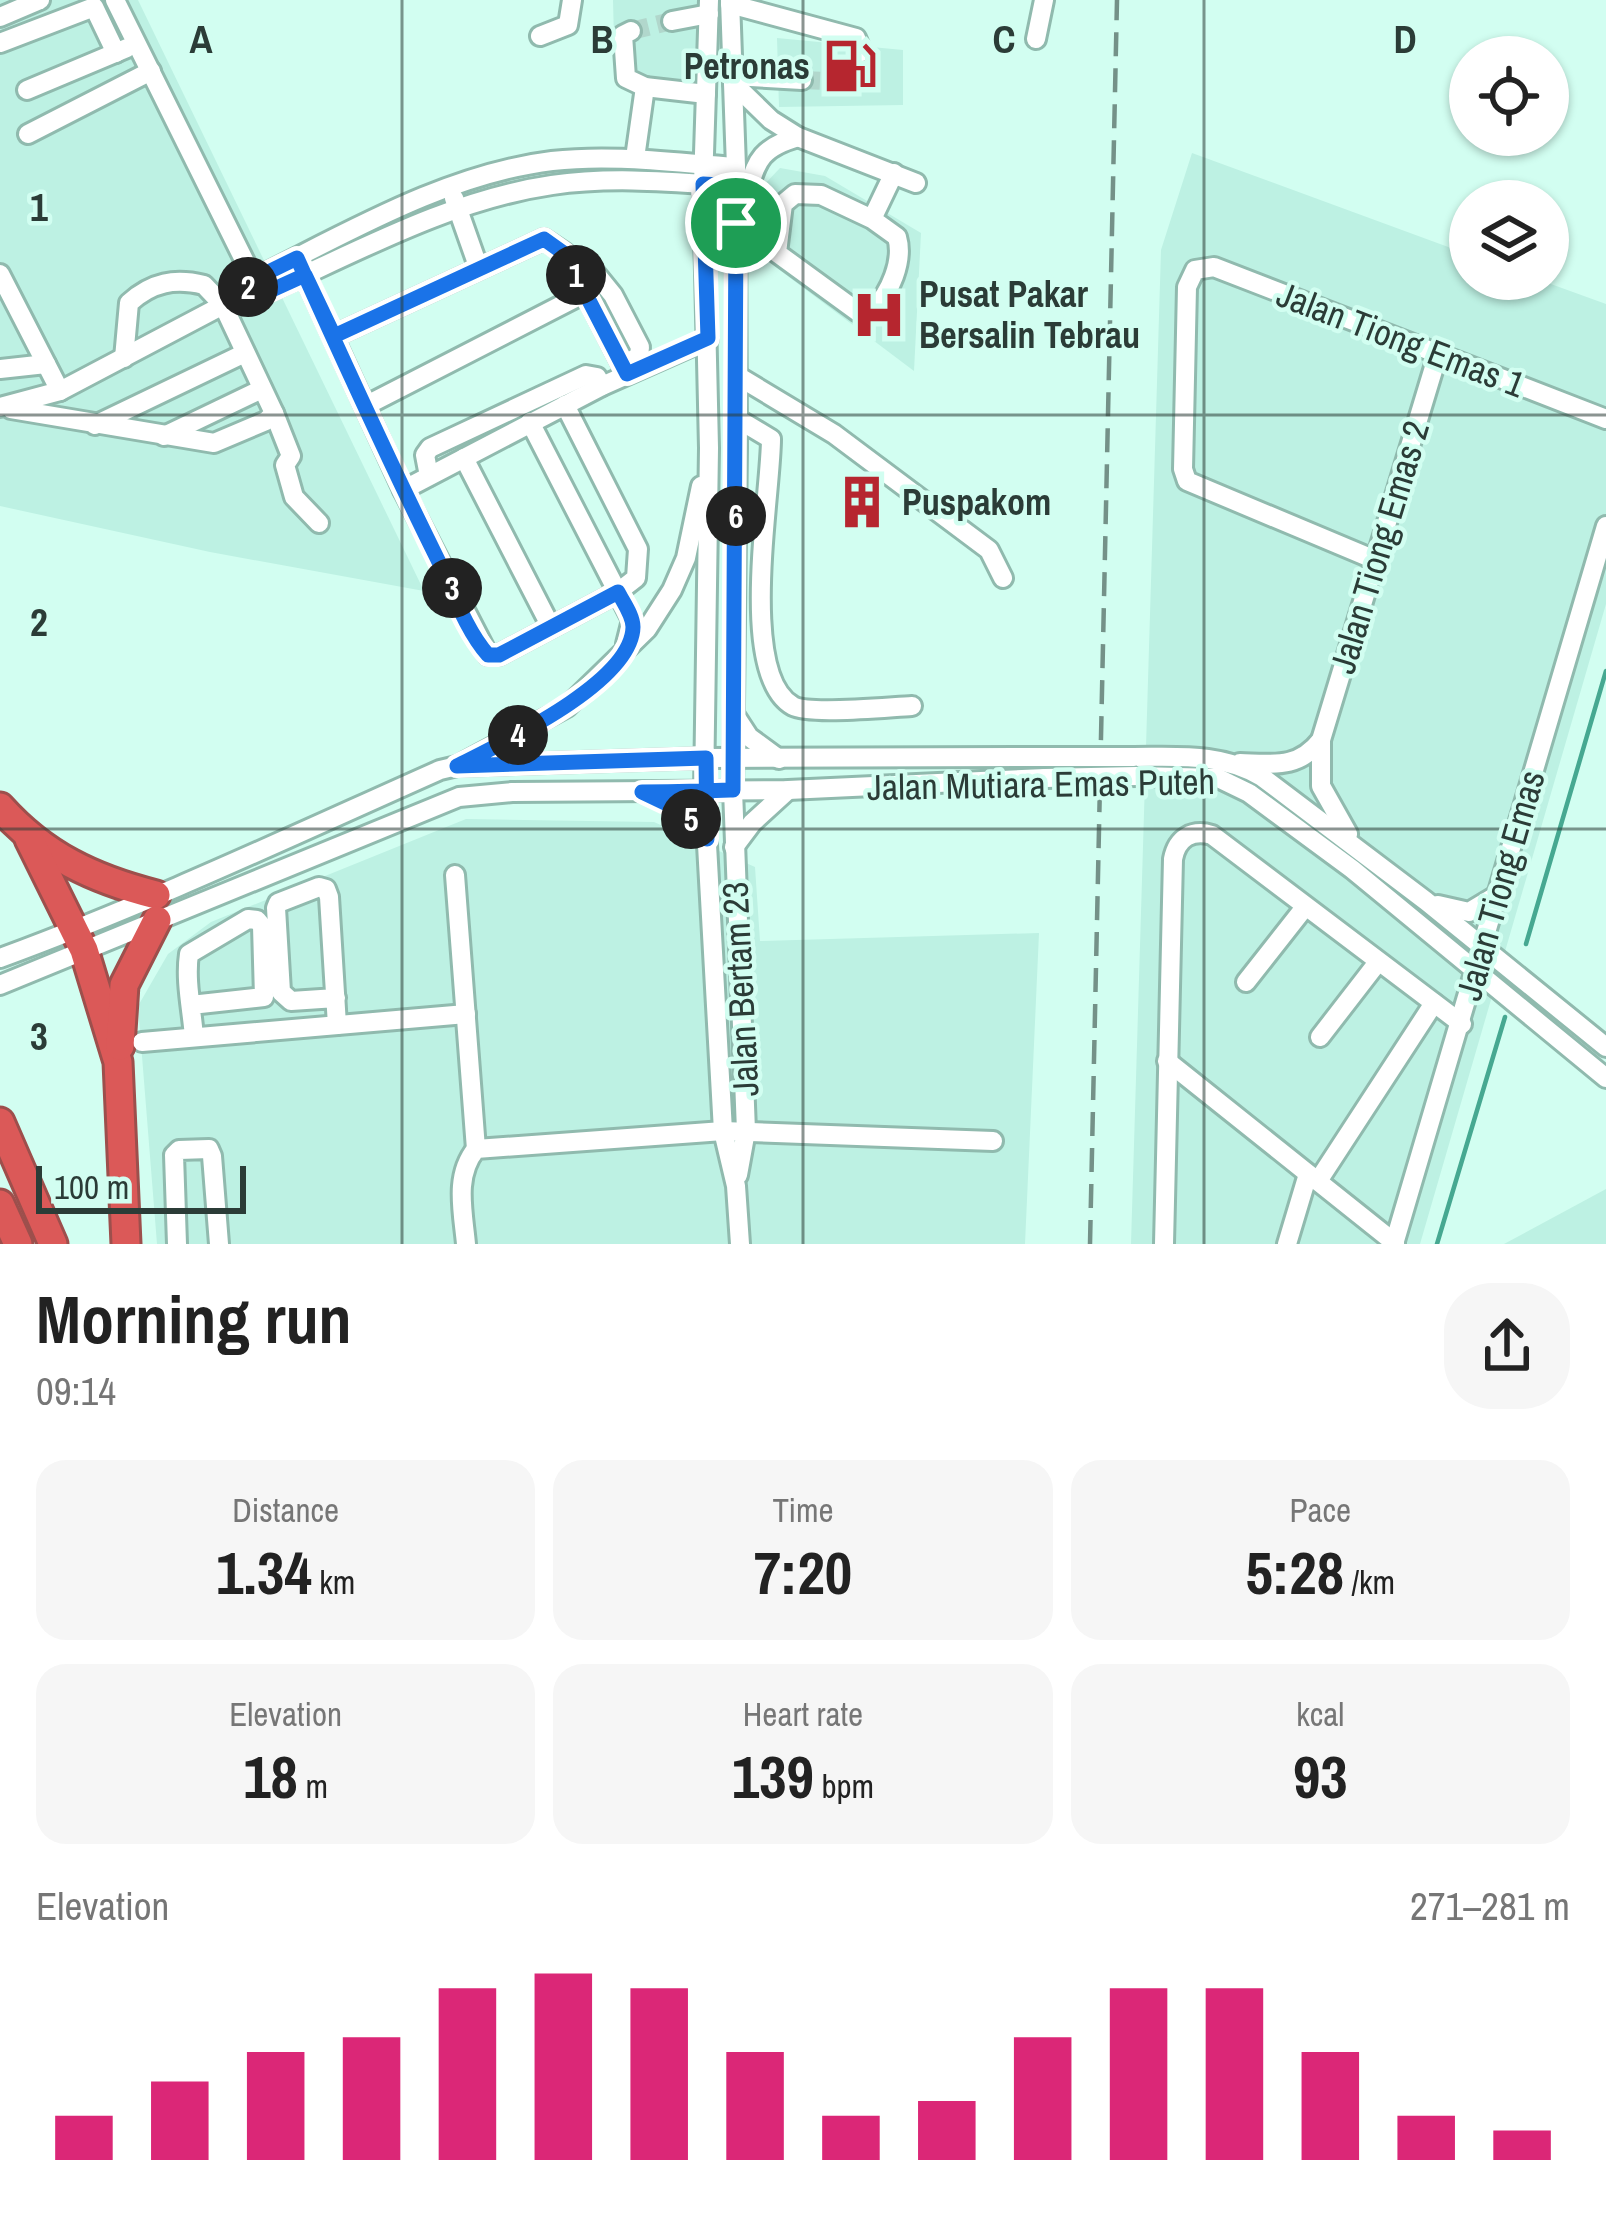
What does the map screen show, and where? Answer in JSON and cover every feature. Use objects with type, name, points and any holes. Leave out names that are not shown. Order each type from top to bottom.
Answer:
[{"type":"highway","points":[[0,807],[29,839],[80,940],[118,1062]]},
{"type":"highway","points":[[29,839],[78,870],[157,908],[124,986],[118,1062],[126,1244]]},
{"type":"highway","points":[[0,1122],[53,1244]]},
{"type":"highway","points":[[0,1204],[17,1244]]},
{"type":"street","points":[[0,17],[40,0]]},
{"type":"street","points":[[115,0],[253,289]]},
{"type":"street","points":[[540,36],[568,25],[572,0]]},
{"type":"street","points":[[1036,39],[1044,0]]},
{"type":"street","points":[[730,2],[856,38],[862,52]]},
{"type":"street","name":"Jalan Bertam 23","points":[[730,2],[736,223],[732,758],[746,1131],[736,1186]]},
{"type":"street","points":[[0,43],[80,6],[94,7],[116,53]]},
{"type":"street","points":[[673,21],[709,7]]},
{"type":"street","name":"Jalan Bertam 23","points":[[709,7],[704,174],[710,448],[704,791],[723,1131],[736,1186],[740,1244]]},
{"type":"street","points":[[632,31],[622,35],[626,79],[645,87],[706,94]]},
{"type":"street","points":[[27,90],[137,44]]},
{"type":"street","points":[[28,134],[151,71]]},
{"type":"street","points":[[733,80],[802,80]]},
{"type":"street","points":[[733,80],[771,120],[798,137],[916,183]]},
{"type":"street","points":[[635,158],[645,87]]},
{"type":"street","points":[[736,223],[762,154],[770,145],[798,137]]},
{"type":"street","points":[[3,408],[60,391],[452,187],[520,166],[584,159],[635,158],[704,174]]},
{"type":"street","points":[[872,219],[894,173]]},
{"type":"street","points":[[301,266],[457,208],[524,190],[704,174],[735,176]]},
{"type":"street","points":[[452,187],[478,266]]},
{"type":"street","points":[[794,194],[821,195],[872,219],[897,237],[900,254],[887,291],[873,310],[858,311],[777,253],[783,204],[794,194]]},
{"type":"street","points":[[334,336],[544,239],[565,254],[582,286]]},
{"type":"street","points":[[301,266],[403,490],[488,655],[499,655],[636,578],[638,549],[565,405]]},
{"type":"street","name":"Jalan Tiong Emas 1","points":[[1373,559],[1187,482],[1183,469],[1187,287],[1195,270],[1214,267],[1606,419]]},
{"type":"street","points":[[0,274],[60,391]]},
{"type":"street","points":[[367,405],[582,286],[591,274],[602,278],[640,347],[639,356],[602,386],[403,490]]},
{"type":"street","points":[[124,358],[129,303],[167,281],[204,285],[224,305],[274,413],[291,456],[285,465],[294,497],[319,523]]},
{"type":"street","points":[[625,370],[708,338]]},
{"type":"street","points":[[95,425],[245,353]]},
{"type":"street","name":"Jalan Tiong Emas 2","points":[[1357,848],[1321,786],[1321,740],[1438,354]]},
{"type":"street","points":[[1,367],[46,364]]},
{"type":"street","points":[[429,476],[424,460],[430,448],[586,375],[597,377],[602,386]]},
{"type":"street","points":[[736,375],[834,434],[988,550],[1003,578]]},
{"type":"street","points":[[163,436],[262,388]]},
{"type":"street","points":[[3,408],[214,443],[274,413]]},
{"type":"street","points":[[736,418],[771,439],[761,623],[766,665],[778,691],[792,706],[809,710],[912,706]]},
{"type":"street","points":[[530,422],[633,627],[614,664]]},
{"type":"street","points":[[457,766],[546,721],[614,664],[646,629],[686,558],[710,448]]},
{"type":"street","points":[[464,458],[550,627]]},
{"type":"street","name":"Jalan Tiong Emas","points":[[1395,1244],[1606,526]]},
{"type":"street","points":[[734,714],[749,737],[779,759]]},
{"type":"street","points":[[642,760],[671,754],[706,721]]},
{"type":"street","points":[[1238,763],[1299,761],[1321,740]]},
{"type":"street","name":"Jalan Mutiara Emas Puteh","points":[[706,758],[1046,757],[1234,783],[1352,869],[1606,1078]]},
{"type":"street","name":"Jalan Mutiara Emas Puteh","points":[[704,791],[1046,778],[1201,757],[1238,763],[1426,901],[1606,1047]]},
{"type":"street","points":[[157,908],[255,855],[440,770],[706,758]]},
{"type":"street","points":[[734,848],[752,823],[788,790]]},
{"type":"street","points":[[4,983],[80,940],[157,908],[459,797],[704,791]]},
{"type":"street","points":[[642,792],[686,813],[707,839]]},
{"type":"street","points":[[1164,1244],[1172,859],[1180,840],[1196,832],[1212,835],[1462,1024]]},
{"type":"street","points":[[455,874],[476,1149],[461,1181],[466,1244]]},
{"type":"street","points":[[336,998],[291,1001],[281,992],[276,908],[278,903],[319,887],[329,897],[336,998],[337,1025]]},
{"type":"street","points":[[1426,901],[1468,913],[1498,894]]},
{"type":"street","points":[[1246,982],[1305,907]]},
{"type":"street","points":[[191,1005],[264,997],[262,926],[257,920],[248,919],[189,954],[191,1005],[194,1037]]},
{"type":"street","points":[[0,957],[80,940]]},
{"type":"street","points":[[1320,1037],[1378,962]]},
{"type":"street","points":[[1467,1003],[1489,997],[1511,1000]]},
{"type":"street","points":[[1287,1244],[1313,1177],[1434,1003]]},
{"type":"street","points":[[142,1042],[466,1014]]},
{"type":"street","points":[[1167,1060],[1395,1244]]},
{"type":"street","points":[[476,1149],[723,1131],[993,1141]]},
{"type":"street","points":[[177,1244],[174,1156],[183,1148],[201,1147],[212,1156],[219,1244]]},
{"type":"shaded area","points":[[0,0],[138,0],[424,591],[210,552],[0,506]]},
{"type":"shaded area","points":[[613,0],[699,0],[698,81],[615,81]]},
{"type":"shaded area","points":[[777,38],[903,50],[903,105],[779,107]]},
{"type":"shaded area","points":[[1192,153],[1449,247],[1449,300],[1569,300],[1569,291],[1606,304],[1606,604],[1420,1244],[1131,1244],[1161,250]]},
{"type":"shaded area","name":"Pusat Pakar Bersalin Tebrau","points":[[780,168],[825,176],[921,233],[914,371],[765,259],[761,188]]},
{"type":"shaded area","points":[[466,819],[654,822],[755,867],[760,941],[1039,933],[1025,1244],[157,1244],[138,1006],[168,954],[211,922]]},
{"type":"shaded area","points":[[1606,1189],[1606,1244],[1504,1244]]},
{"type":"waterway","points":[[1526,944],[1606,671]]},
{"type":"waterway","points":[[1437,1244],[1505,1017]]},
{"type":"tunnel","points":[[631,31],[672,21]]},
{"type":"tunnel","points":[[802,80],[854,82],[860,77],[862,52]]},
{"type":"railway","points":[[1090,1244],[1117,0]]},
{"type":"place","name":"Petronas","points":[[850,66]]},
{"type":"place","name":"Pusat Pakar Bersalin Tebrau","points":[[879,315]]},
{"type":"place","name":"Puspakom","points":[[862,502]]},
{"type":"route","points":[[736,223],[733,790],[704,791],[642,792],[686,813],[707,839],[704,791],[706,758],[457,766],[568,707],[614,664],[632,634],[632,620],[618,592],[499,655],[488,655],[403,490],[367,405],[334,336],[297,258],[254,279],[244,294],[261,295],[305,275],[334,336],[544,239],[565,254],[627,374],[708,338],[703,184],[735,186],[736,223]]}]
